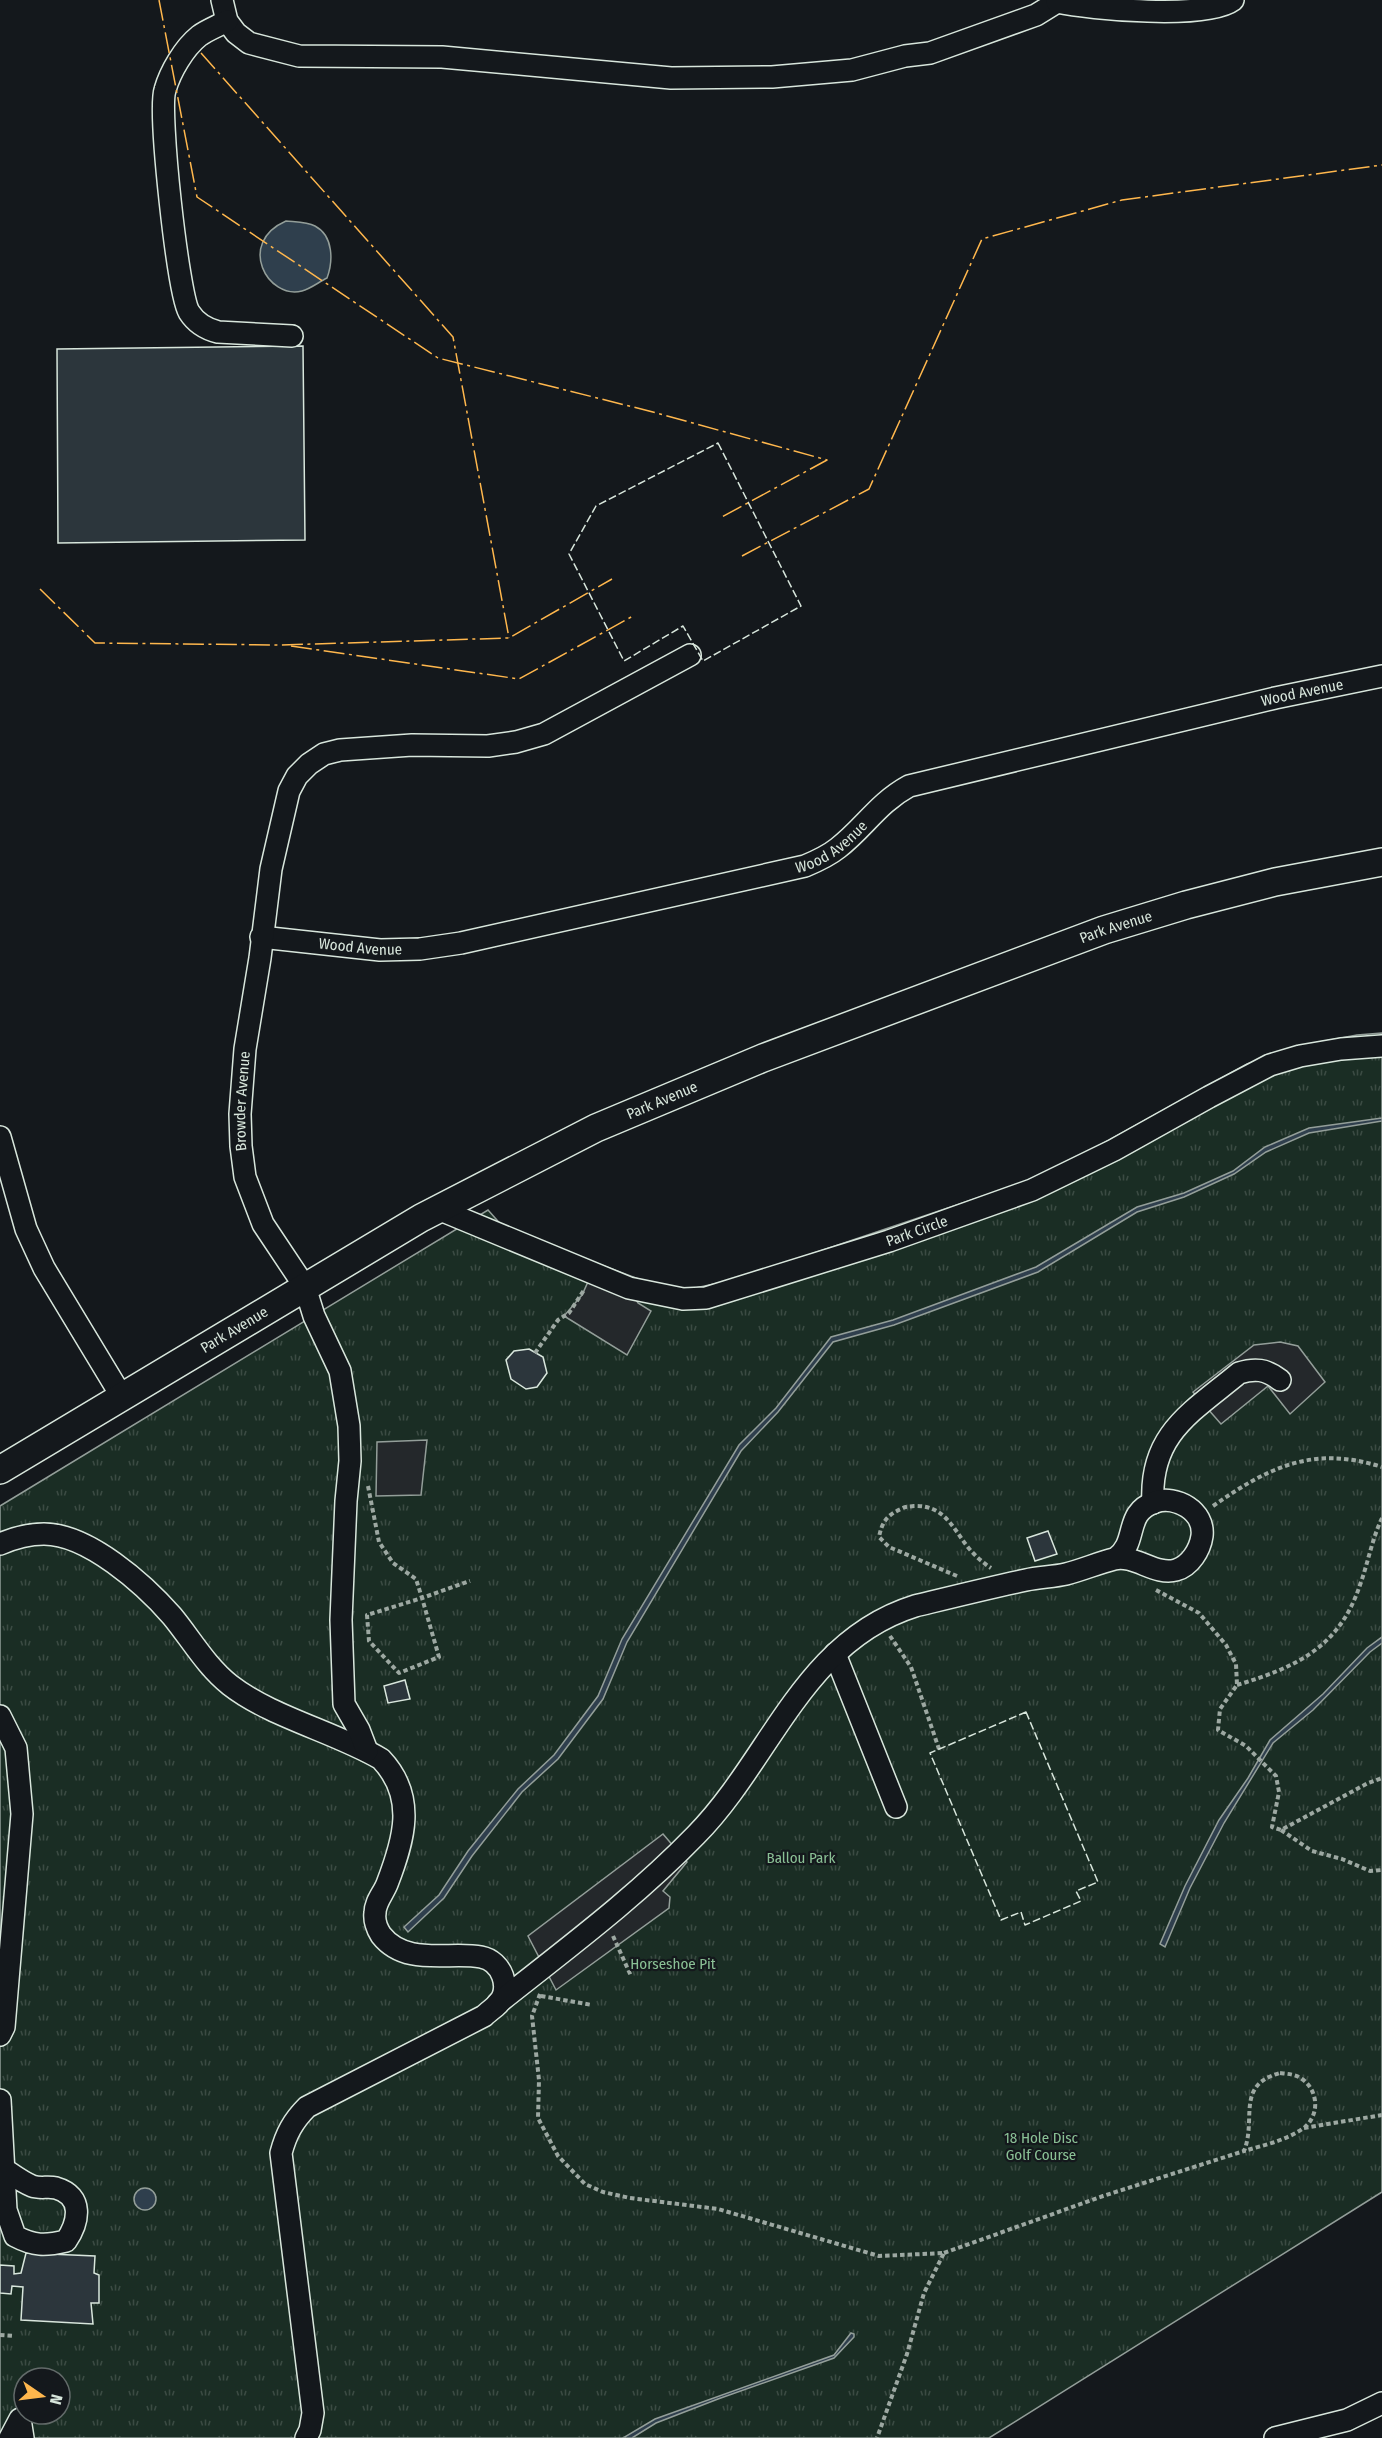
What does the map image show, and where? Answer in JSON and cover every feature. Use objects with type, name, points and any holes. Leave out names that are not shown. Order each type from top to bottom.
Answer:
[{"type":"main road","name":"Park Avenue","points":[[0,1470],[438,1209],[596,1128],[687,1089],[1104,930],[1186,905],[1275,882],[1382,862]]},
{"type":"street","points":[[222,0],[227,21],[236,33],[249,43],[299,56],[442,57],[671,78],[772,77],[852,69],[904,56],[930,53],[1036,15],[1058,1],[1085,8],[1183,11],[1214,9],[1233,0]]},
{"type":"street","points":[[227,21],[199,36],[194,42],[171,74],[164,91],[161,110],[171,210],[185,303],[195,320],[208,329],[218,332],[292,336]]},
{"type":"street","name":"Browder Avenue","points":[[367,1751],[359,1730],[344,1704],[341,1620],[350,1461],[349,1426],[340,1371],[314,1316],[305,1287],[262,1224],[245,1177],[241,1146],[240,1114],[245,1049],[271,869],[289,791],[297,776],[309,764],[324,754],[340,750],[412,745],[488,746],[516,742],[544,734],[690,655]]},
{"type":"street","name":"Wood Avenue","points":[[261,937],[380,950],[420,949],[461,943],[805,866],[826,857],[840,847],[892,795],[909,786],[1275,698],[1382,676]]},
{"type":"street","name":"Park Circle","points":[[438,1209],[629,1288],[683,1299],[706,1298],[889,1241],[1032,1190],[1114,1150],[1209,1096],[1270,1065],[1311,1054],[1382,1046]]},
{"type":"street","points":[[0,1137],[26,1229],[44,1268],[122,1397]]},
{"type":"street","points":[[1153,1503],[1152,1486],[1155,1465],[1162,1446],[1174,1429],[1239,1374],[1260,1370],[1280,1380]]},
{"type":"street","points":[[498,2003],[535,1987],[698,1834],[723,1803],[808,1683],[835,1654],[867,1626],[915,1606],[1011,1583],[1064,1574],[1116,1558],[1126,1550],[1131,1539],[1131,1527],[1139,1511],[1162,1500],[1174,1501],[1190,1508],[1202,1526],[1202,1537],[1193,1559],[1184,1567],[1173,1571],[1163,1571],[1116,1558]]},
{"type":"street","points":[[0,1544],[26,1535],[46,1534],[65,1537],[88,1548],[140,1583],[171,1615],[211,1667],[230,1685],[251,1699],[367,1751],[381,1760],[392,1771],[400,1786],[404,1802],[396,1861],[378,1899],[375,1913],[376,1925],[390,1942],[409,1952],[430,1957],[482,1957],[492,1961],[500,1969],[505,1980],[504,1994],[484,2016],[307,2107],[294,2120],[286,2136],[281,2153],[313,2413],[306,2438]]},
{"type":"street","points":[[835,1654],[896,1807]]},
{"type":"street","points":[[0,1716],[15,1748],[22,1814],[4,2027],[0,2035]]},
{"type":"street","points":[[0,2100],[4,2169]]},
{"type":"street","points":[[1275,2438],[1347,2420],[1382,2403]]},
{"type":"street","points":[[10,2438],[20,2419],[23,2438]]},
{"type":"path","points":[[535,1353],[558,1320],[569,1313],[582,1295],[592,1273]]},
{"type":"path","points":[[1198,1517],[1242,1486],[1271,1471],[1299,1461],[1344,1457],[1381,1466]]},
{"type":"path","points":[[368,1485],[379,1542],[393,1563],[416,1580],[422,1599],[439,1657],[399,1673],[369,1641],[367,1615],[422,1599],[470,1581]]},
{"type":"path","points":[[988,1589],[888,1547],[879,1537],[882,1525],[889,1515],[904,1507],[922,1506],[939,1511],[955,1527],[967,1546],[981,1561],[1011,1583]]},
{"type":"path","points":[[1382,1518],[1354,1603],[1338,1629],[1320,1648],[1281,1671],[1237,1685],[1220,1709],[1218,1730],[1246,1746],[1272,1770],[1279,1783],[1272,1827],[1281,1830],[1312,1851],[1342,1859],[1370,1871],[1382,1870]]},
{"type":"path","points":[[1154,1589],[1199,1612],[1226,1645],[1236,1664],[1237,1685]]},
{"type":"path","points":[[882,1619],[896,1647],[911,1667],[939,1749]]},
{"type":"path","points":[[1281,1830],[1368,1783],[1382,1778]]},
{"type":"path","points":[[604,1920],[620,1947],[631,1976]]},
{"type":"path","points":[[592,2005],[535,1987],[532,2016],[539,2080],[538,2118],[558,2156],[585,2184],[623,2196],[718,2209],[879,2256],[944,2253],[1103,2196],[1273,2142],[1303,2128],[1310,2122],[1315,2108],[1315,2097],[1310,2086],[1292,2074],[1280,2073],[1268,2076],[1260,2082],[1253,2091],[1249,2103],[1250,2131],[1244,2151]]},
{"type":"path","points":[[1303,2128],[1382,2115]]},
{"type":"path","points":[[877,2438],[907,2354],[924,2293],[944,2253]]},
{"type":"path","points":[[0,2335],[14,2336]]},
{"type":"green space","name":"Ballou Park","points":[[1382,1033],[1382,2192],[989,2438],[0,2438],[0,1506],[488,1210],[504,1228],[657,1286],[686,1290],[737,1279],[1025,1182],[1093,1149],[1247,1064],[1309,1044]]},
{"type":"shaded area","points":[[592,1273],[629,1288],[638,1303],[651,1311],[627,1355],[564,1316],[582,1295]]},
{"type":"shaded area","points":[[1280,1342],[1298,1346],[1325,1382],[1290,1414],[1268,1386],[1221,1424],[1193,1392],[1254,1345]]},
{"type":"shaded area","points":[[427,1440],[421,1495],[376,1496],[377,1442]]},
{"type":"shaded area","points":[[663,1834],[687,1862],[663,1891],[670,1897],[669,1908],[556,1990],[528,1936]]},
{"type":"water","points":[[286,221],[315,226],[326,236],[329,243],[331,257],[327,278],[302,291],[290,291],[278,287],[269,279],[260,255],[263,242],[271,231]]},
{"type":"water","points":[[1382,1118],[1382,1121],[1309,1133],[1266,1152],[1234,1174],[1184,1197],[1137,1212],[1038,1272],[894,1325],[833,1342],[778,1412],[741,1451],[627,1642],[603,1699],[558,1759],[522,1792],[472,1856],[444,1898],[408,1932],[404,1927],[439,1895],[468,1851],[518,1789],[554,1755],[598,1696],[622,1639],[739,1445],[776,1408],[831,1337],[893,1320],[1036,1267],[1137,1207],[1184,1193],[1233,1171],[1265,1147],[1309,1128]]},
{"type":"water","points":[[1382,1637],[1382,1643],[1370,1652],[1313,1710],[1273,1743],[1224,1823],[1190,1888],[1165,1947],[1160,1944],[1185,1886],[1219,1820],[1248,1778],[1270,1740],[1323,1694],[1367,1648]]},
{"type":"water","points":[[145,2188],[153,2191],[156,2199],[153,2207],[145,2210],[137,2207],[134,2199],[137,2191]]},
{"type":"water","points":[[851,2333],[854,2337],[834,2358],[656,2423],[632,2438],[623,2438],[655,2419],[834,2355]]},
{"type":"building","points":[[303,346],[305,540],[58,543],[57,349]]},
{"type":"building","points":[[529,1349],[543,1357],[547,1373],[537,1387],[526,1389],[511,1379],[506,1360],[514,1351]]},
{"type":"building","points":[[1048,1531],[1057,1554],[1035,1561],[1027,1538]]},
{"type":"building","points":[[405,1680],[410,1699],[388,1703],[384,1686]]},
{"type":"building","points":[[26,2253],[95,2256],[94,2273],[99,2275],[99,2303],[91,2303],[93,2324],[21,2320],[23,2287],[12,2286],[11,2294],[0,2293],[0,2265],[14,2266],[14,2274],[21,2273]]},
{"type":"fence","points":[[718,443],[801,606],[703,661],[683,626],[624,661],[569,554],[596,506],[718,443]]},
{"type":"fence","points":[[1026,1712],[1098,1882],[1076,1891],[1081,1901],[1025,1925],[1021,1912],[1001,1920],[930,1753],[1026,1712]]},
{"type":"power","points":[[159,0],[197,197],[438,358],[649,411],[827,460],[720,518]]},
{"type":"power","points":[[201,53],[453,337],[509,638]]},
{"type":"power","points":[[742,556],[869,489],[982,239],[1122,200],[1382,165]]},
{"type":"power","points":[[40,589],[95,643],[280,645],[509,638],[612,579]]},
{"type":"power","points":[[291,646],[519,679],[633,616]]},
{"type":"park label","name":"Horseshoe Pit","points":[[673,1964]]},
{"type":"park label","name":"18 Hole Disc Golf Course","points":[[1041,2146]]}]
